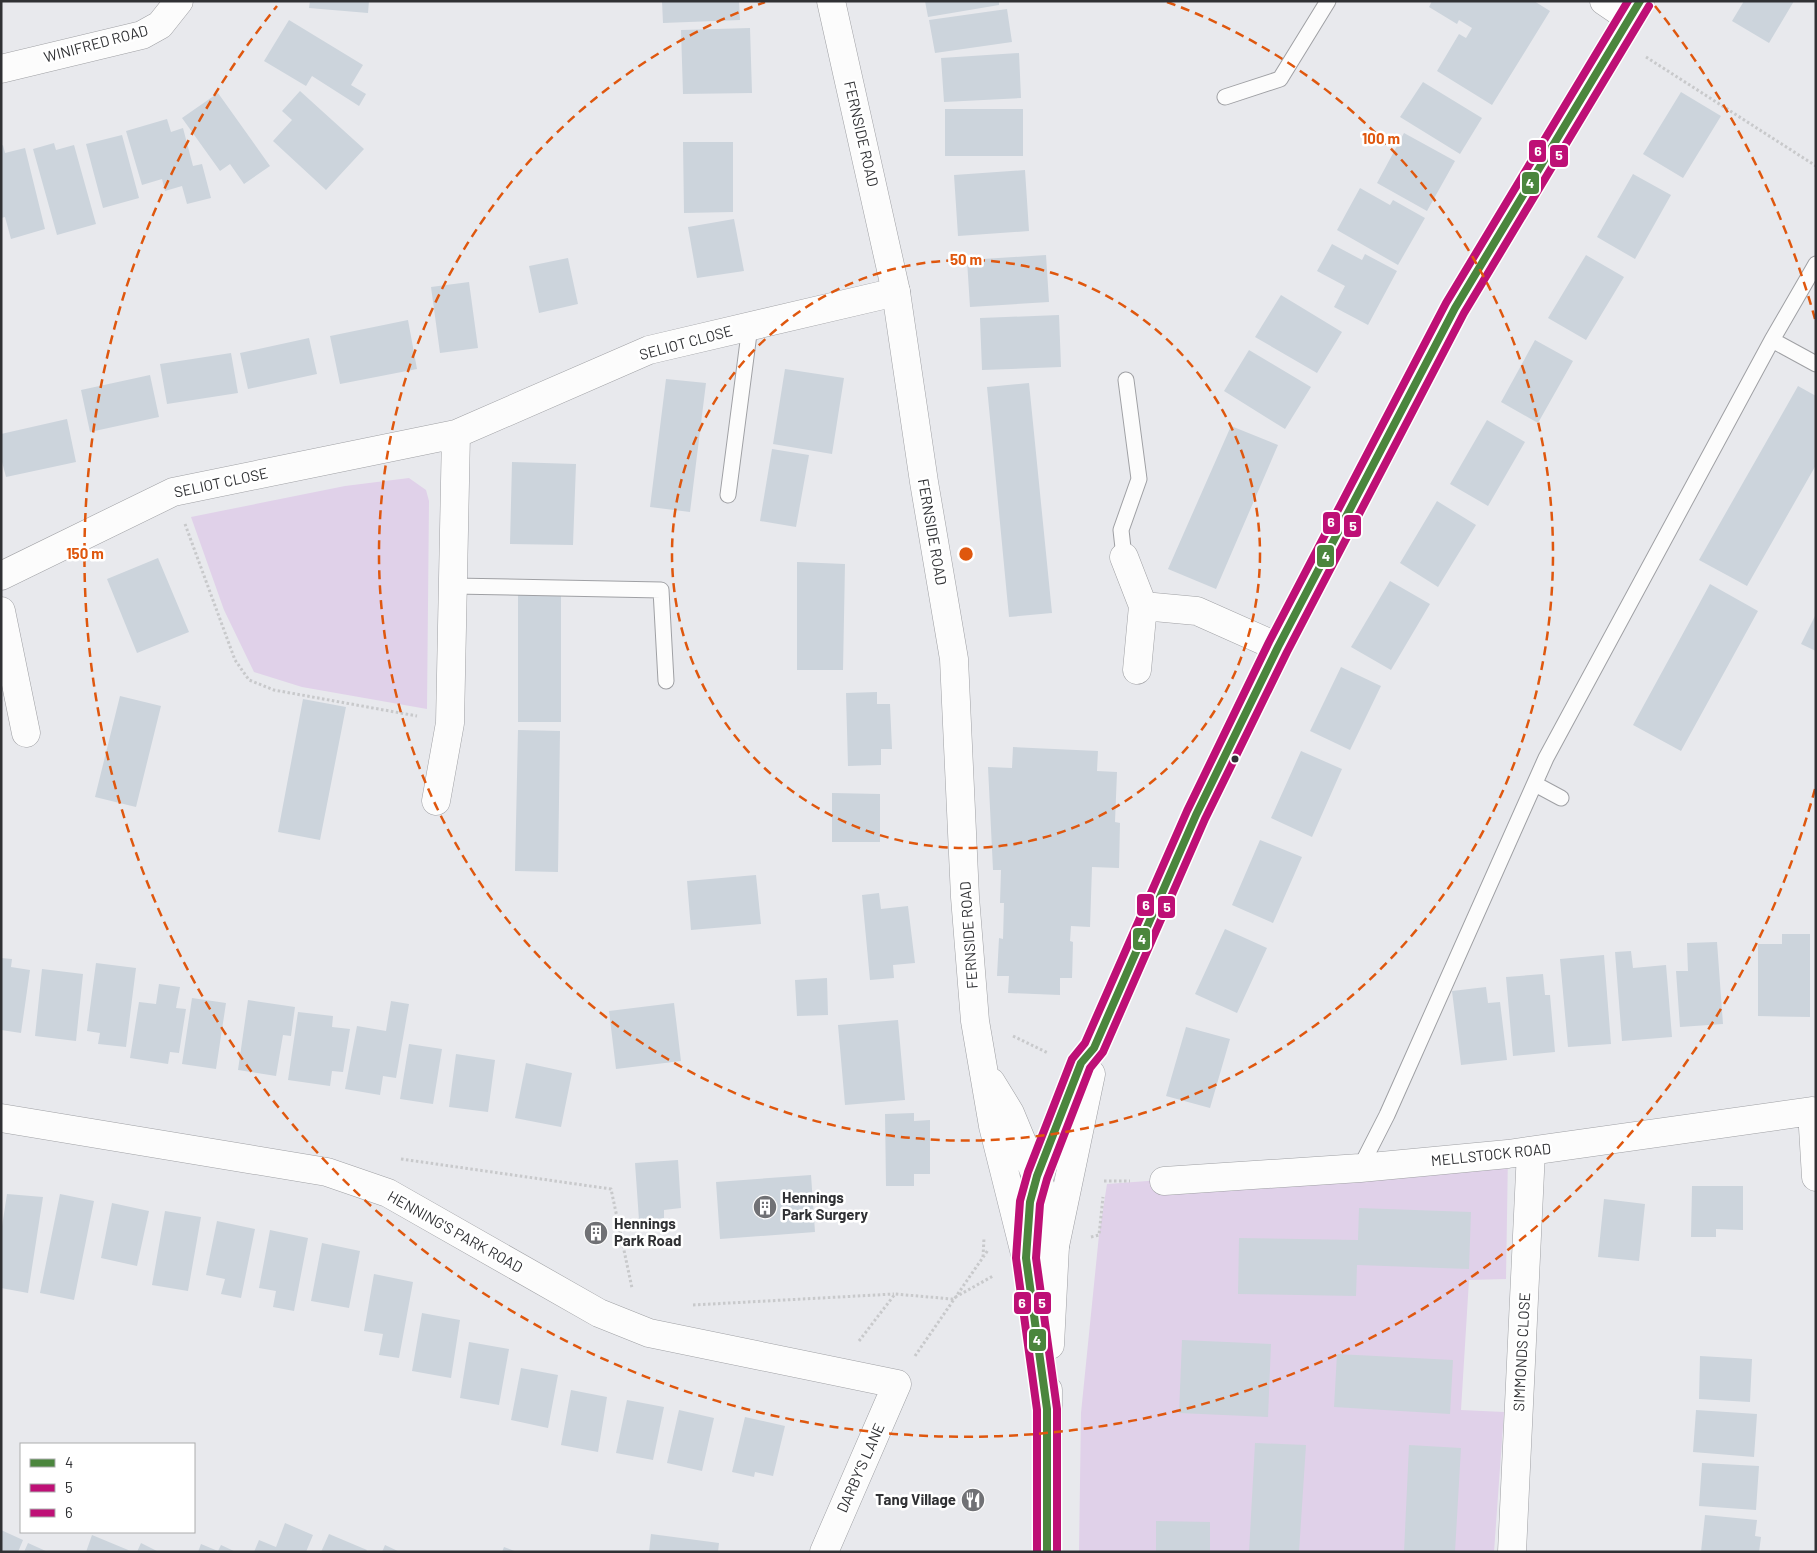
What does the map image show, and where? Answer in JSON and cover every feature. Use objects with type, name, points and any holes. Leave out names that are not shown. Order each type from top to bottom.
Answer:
[{"type":"main road","name":"WINIFRED ROAD","points":[[1,69],[142,35],[160,25],[179,1]]},
{"type":"main road","name":"FERNSIDE ROAD","points":[[831,1],[896,292],[924,482],[954,658],[965,897],[975,1021],[992,1126],[1026,1258]]},
{"type":"main road","points":[[1046,1409],[1026,1258],[1030,1202],[1037,1176],[1088,1055],[1196,815],[1278,648],[1455,308],[1629,19],[1604,1]]},
{"type":"main road","name":"SELIOT CLOSE","points":[[1,576],[173,492],[456,434],[649,350],[896,292]]},
{"type":"main road","points":[[436,801],[450,722],[456,434]]},
{"type":"main road","points":[[1124,557],[1144,606],[1137,670]]},
{"type":"main road","points":[[1144,606],[1197,611],[1278,648]]},
{"type":"main road","points":[[1,612],[26,733]]},
{"type":"main road","points":[[1047,1552],[1046,1409],[1055,1246],[1092,1068],[1088,1055]]},
{"type":"main road","name":"FERNSIDE ROAD","points":[[983,1070],[1010,1113],[1037,1176],[1055,1246]]},
{"type":"main road","points":[[1814,1112],[1816,1178]]},
{"type":"main road","name":"MELLSTOCK ROAD","points":[[1164,1181],[1360,1168],[1532,1151],[1814,1112]]},
{"type":"main road","name":"HENNING'S PARK ROAD","points":[[1,1118],[327,1172],[388,1193],[599,1313],[640,1330],[897,1384]]},
{"type":"main road","name":"SIMMONDS CLOSE","points":[[1512,1552],[1532,1151]]},
{"type":"main road","name":"DARBY'S LANE","points":[[824,1552],[897,1384]]},
{"type":"lane","points":[[1225,97],[1280,78],[1328,1]]},
{"type":"lane","points":[[1360,1168],[1387,1115],[1551,749],[1772,340],[1816,264]]},
{"type":"lane","points":[[728,495],[750,326]]},
{"type":"lane","points":[[1772,340],[1816,364]]},
{"type":"lane","points":[[1124,557],[1121,530],[1139,479],[1126,380]]},
{"type":"lane","points":[[453,586],[661,590],[666,681]]},
{"type":"lane","points":[[1535,784],[1561,798]]},
{"type":"path","points":[[1629,19],[1816,166]]},
{"type":"path","points":[[173,492],[235,660],[249,680],[274,690],[450,722]]},
{"type":"path","points":[[1009,1034],[1035,1048],[1088,1055]]},
{"type":"path","points":[[360,1183],[393,1158],[611,1188],[640,1330]]},
{"type":"path","points":[[1055,1246],[1100,1235],[1104,1181]]},
{"type":"path","points":[[1066,1189],[1104,1181],[1164,1181]]},
{"type":"path","points":[[897,1384],[952,1299],[1014,1214]]},
{"type":"path","points":[[687,1305],[895,1294],[952,1299],[1026,1258]]},
{"type":"path","points":[[835,1371],[895,1294]]},
{"type":"shaded area","points":[[409,478],[426,490],[429,501],[427,709],[302,687],[254,672],[224,610],[191,517],[345,486]]},
{"type":"shaded area","points":[[1508,1154],[1506,1279],[1469,1280],[1461,1410],[1504,1412],[1494,1552],[1079,1552],[1081,1413],[1099,1235],[1107,1184]]},
{"type":"building","points":[[310,1],[369,1],[368,13],[309,8]]},
{"type":"building","points":[[662,1],[739,1],[740,20],[663,23]]},
{"type":"building","points":[[925,1],[999,1],[999,5],[928,17]]},
{"type":"building","points":[[1432,1],[1534,1],[1550,11],[1492,105],[1437,71],[1459,34],[1466,38],[1472,28],[1459,20],[1457,24],[1429,7]]},
{"type":"building","points":[[1744,1],[1794,1],[1769,43],[1732,21]]},
{"type":"building","points":[[1007,9],[1012,42],[935,53],[929,20]]},
{"type":"building","points":[[289,20],[363,65],[351,85],[366,94],[359,106],[312,76],[306,86],[264,61]]},
{"type":"building","points":[[750,28],[752,93],[683,94],[681,30]]},
{"type":"building","points":[[1019,53],[1021,98],[944,102],[941,58]]},
{"type":"building","points":[[1423,82],[1482,118],[1460,154],[1400,117]]},
{"type":"building","points":[[300,91],[364,149],[326,190],[273,141],[292,120],[282,111]]},
{"type":"building","points":[[1681,92],[1721,116],[1683,178],[1643,154]]},
{"type":"building","points":[[218,93],[270,166],[244,184],[230,164],[220,171],[182,118]]},
{"type":"building","points":[[945,109],[1023,109],[1023,156],[945,156]]},
{"type":"building","points":[[167,119],[171,132],[183,128],[193,166],[202,164],[211,198],[187,204],[182,186],[165,191],[162,179],[142,185],[126,131]]},
{"type":"building","points":[[1404,133],[1455,161],[1427,211],[1377,183]]},
{"type":"building","points":[[122,135],[139,198],[103,208],[86,144]]},
{"type":"building","points":[[683,142],[733,142],[733,212],[684,213]]},
{"type":"building","points":[[54,143],[56,150],[74,145],[96,224],[57,235],[33,149]]},
{"type":"building","points":[[3,145],[5,153],[25,148],[45,229],[11,239],[5,217],[1,218],[1,146]]},
{"type":"building","points":[[1025,170],[1029,231],[958,236],[954,175]]},
{"type":"building","points":[[1633,174],[1671,195],[1635,259],[1597,237]]},
{"type":"building","points":[[1360,188],[1390,205],[1393,200],[1425,218],[1398,265],[1337,230]]},
{"type":"building","points":[[734,219],[744,271],[697,278],[688,227]]},
{"type":"building","points":[[1332,244],[1362,260],[1365,254],[1397,271],[1368,325],[1334,307],[1345,286],[1317,271]]},
{"type":"building","points":[[1046,255],[1049,302],[970,307],[967,260]]},
{"type":"building","points":[[1586,255],[1624,277],[1586,340],[1548,318]]},
{"type":"building","points":[[568,258],[578,304],[539,313],[529,266]]},
{"type":"building","points":[[469,282],[478,348],[440,353],[431,287]]},
{"type":"building","points":[[1281,295],[1342,332],[1317,373],[1255,337]]},
{"type":"building","points":[[1059,315],[1061,367],[982,370],[980,318]]},
{"type":"building","points":[[408,320],[417,369],[340,384],[330,336]]},
{"type":"building","points":[[309,338],[317,374],[248,389],[240,353]]},
{"type":"building","points":[[1535,340],[1573,361],[1538,423],[1501,402]]},
{"type":"building","points":[[1249,350],[1311,387],[1285,429],[1224,391]]},
{"type":"building","points":[[231,353],[238,393],[167,404],[160,364]]},
{"type":"building","points":[[785,369],[844,378],[832,454],[773,444]]},
{"type":"building","points":[[150,375],[159,417],[90,432],[81,390]]},
{"type":"building","points":[[666,379],[706,383],[690,512],[650,507]]},
{"type":"building","points":[[1029,383],[1052,613],[1009,617],[987,387]]},
{"type":"building","points":[[1798,386],[1816,396],[1816,465],[1747,586],[1699,560]]},
{"type":"building","points":[[67,419],[76,462],[6,477],[1,458],[1,434]]},
{"type":"building","points":[[1487,420],[1525,442],[1488,506],[1450,484]]},
{"type":"building","points":[[1231,426],[1278,445],[1216,589],[1168,569]]},
{"type":"building","points":[[772,449],[809,455],[796,527],[760,521]]},
{"type":"building","points":[[512,462],[576,464],[573,545],[510,544]]},
{"type":"building","points":[[1437,501],[1476,525],[1438,587],[1400,563]]},
{"type":"building","points":[[158,558],[189,632],[137,653],[107,579]]},
{"type":"building","points":[[797,562],[845,564],[843,670],[797,670]]},
{"type":"building","points":[[1390,581],[1430,604],[1391,670],[1351,647]]},
{"type":"building","points":[[1710,584],[1758,611],[1681,751],[1633,725]]},
{"type":"building","points":[[561,588],[561,722],[518,722],[518,589]]},
{"type":"building","points":[[1816,614],[1816,651],[1801,644]]},
{"type":"building","points":[[1341,667],[1381,686],[1350,750],[1310,731]]},
{"type":"building","points":[[877,692],[877,704],[890,704],[892,749],[881,749],[881,765],[848,766],[846,693]]},
{"type":"building","points":[[120,696],[161,706],[136,807],[95,797]]},
{"type":"building","points":[[303,699],[346,707],[320,840],[278,832]]},
{"type":"building","points":[[518,730],[560,731],[558,872],[515,871]]},
{"type":"building","points":[[1013,747],[1098,751],[1097,771],[1117,772],[1115,822],[1120,823],[1119,868],[1092,867],[1090,927],[1071,926],[1070,941],[1073,942],[1072,978],[1060,978],[1060,995],[1008,993],[1009,976],[997,976],[999,938],[1003,939],[1004,903],[1000,903],[1001,870],[993,870],[988,767],[1012,768]]},
{"type":"building","points":[[1301,751],[1342,769],[1312,837],[1271,818]]},
{"type":"building","points":[[832,793],[880,794],[880,842],[832,842]]},
{"type":"building","points":[[1260,840],[1302,857],[1273,923],[1232,905]]},
{"type":"building","points":[[756,875],[761,924],[691,930],[687,881]]},
{"type":"building","points":[[879,893],[881,909],[908,906],[915,963],[893,965],[894,978],[870,980],[862,895]]},
{"type":"building","points":[[1225,929],[1267,948],[1237,1013],[1195,994]]},
{"type":"building","points":[[1782,934],[1810,934],[1810,1017],[1758,1016],[1758,944],[1782,944]]},
{"type":"building","points":[[1717,942],[1723,1024],[1680,1027],[1676,971],[1688,971],[1687,943]]},
{"type":"building","points":[[1631,951],[1633,968],[1666,965],[1672,1037],[1622,1041],[1615,952]]},
{"type":"building","points":[[1604,955],[1611,1044],[1568,1047],[1560,959]]},
{"type":"building","points":[[1,958],[12,959],[11,967],[30,970],[21,1033],[1,1030]]},
{"type":"building","points":[[96,963],[136,968],[126,1047],[98,1044],[100,1033],[87,1031]]},
{"type":"building","points":[[42,969],[83,974],[76,1041],[35,1036]]},
{"type":"building","points":[[1543,974],[1545,995],[1550,995],[1555,1052],[1513,1056],[1506,977]]},
{"type":"building","points":[[827,978],[828,1015],[797,1016],[795,980]]},
{"type":"building","points":[[159,984],[180,987],[176,1008],[186,1009],[179,1053],[170,1052],[168,1064],[130,1058],[139,1002],[156,1004]]},
{"type":"building","points":[[1486,987],[1488,1003],[1500,1002],[1507,1060],[1461,1065],[1452,991]]},
{"type":"building","points":[[192,998],[226,1003],[216,1069],[182,1064]]},
{"type":"building","points":[[248,1000],[295,1007],[291,1036],[283,1035],[276,1076],[238,1070]]},
{"type":"building","points":[[391,1001],[409,1004],[396,1078],[383,1076],[380,1095],[345,1089],[357,1026],[386,1031]]},
{"type":"building","points":[[674,1003],[681,1061],[616,1069],[609,1011]]},
{"type":"building","points":[[298,1012],[333,1016],[332,1027],[350,1029],[343,1072],[332,1071],[330,1086],[288,1080]]},
{"type":"building","points":[[898,1020],[905,1100],[845,1105],[838,1025]]},
{"type":"building","points":[[1186,1027],[1230,1039],[1210,1108],[1166,1096]]},
{"type":"building","points":[[409,1044],[442,1049],[433,1104],[400,1099]]},
{"type":"building","points":[[456,1054],[495,1060],[488,1112],[449,1107]]},
{"type":"building","points":[[526,1063],[572,1073],[561,1127],[515,1118]]},
{"type":"building","points":[[914,1113],[914,1121],[930,1120],[930,1174],[914,1174],[914,1186],[886,1186],[885,1114]]},
{"type":"building","points":[[678,1160],[681,1208],[664,1210],[664,1218],[639,1220],[635,1163]]},
{"type":"building","name":"Hennings Park Surgery","points":[[811,1175],[815,1232],[720,1239],[716,1182]]},
{"type":"building","points":[[1692,1186],[1743,1186],[1743,1230],[1716,1229],[1716,1237],[1691,1237]]},
{"type":"building","points":[[7,1194],[43,1197],[28,1293],[1,1288],[1,1233]]},
{"type":"building","points":[[60,1194],[94,1201],[74,1300],[40,1293]]},
{"type":"building","points":[[1604,1199],[1645,1204],[1639,1261],[1598,1257]]},
{"type":"building","points":[[112,1203],[149,1211],[137,1266],[101,1258]]},
{"type":"building","points":[[1359,1208],[1471,1212],[1469,1269],[1357,1265],[1356,1296],[1238,1294],[1239,1238],[1358,1240]]},
{"type":"building","points":[[165,1211],[201,1217],[188,1291],[152,1285]]},
{"type":"building","points":[[217,1221],[255,1229],[241,1298],[221,1294],[225,1279],[206,1275]]},
{"type":"building","name":"Hennings Park Road","points":[[600,1223],[603,1240],[591,1242],[588,1225]]},
{"type":"building","points":[[270,1230],[308,1238],[294,1311],[273,1307],[276,1291],[259,1288]]},
{"type":"building","points":[[322,1243],[360,1251],[349,1308],[311,1301]]},
{"type":"building","points":[[374,1274],[413,1282],[399,1358],[379,1355],[383,1334],[364,1331]]},
{"type":"building","points":[[422,1313],[460,1320],[451,1378],[412,1371]]},
{"type":"building","points":[[1182,1340],[1271,1344],[1268,1417],[1179,1413]]},
{"type":"building","points":[[469,1342],[509,1349],[499,1405],[460,1398]]},
{"type":"building","points":[[1337,1354],[1453,1360],[1450,1414],[1334,1407]]},
{"type":"building","points":[[1700,1356],[1752,1359],[1750,1402],[1699,1399]]},
{"type":"building","points":[[521,1368],[558,1375],[548,1428],[511,1420]]},
{"type":"building","points":[[571,1390],[607,1397],[598,1452],[561,1445]]},
{"type":"building","points":[[627,1400],[664,1407],[653,1460],[616,1453]]},
{"type":"building","points":[[679,1410],[714,1418],[702,1471],[667,1463]]},
{"type":"building","points":[[1696,1410],[1757,1414],[1754,1457],[1693,1452]]},
{"type":"building","points":[[745,1417],[785,1426],[773,1476],[755,1472],[754,1477],[732,1472]]},
{"type":"building","points":[[1255,1443],[1306,1445],[1299,1552],[1249,1552]]},
{"type":"building","points":[[1409,1445],[1461,1448],[1455,1552],[1404,1552]]},
{"type":"building","points":[[1702,1463],[1759,1466],[1756,1510],[1699,1506]]},
{"type":"building","points":[[1705,1515],[1757,1520],[1755,1536],[1761,1537],[1759,1552],[1701,1552]]},
{"type":"building","points":[[1156,1521],[1210,1522],[1210,1552],[1156,1552]]},
{"type":"building","points":[[285,1523],[313,1535],[306,1552],[254,1552],[259,1540],[276,1547]]},
{"type":"building","points":[[1,1530],[23,1540],[18,1552],[1,1552]]},
{"type":"building","points":[[329,1534],[367,1550],[366,1552],[321,1552]]},
{"type":"building","points":[[651,1534],[719,1543],[718,1552],[649,1552]]},
{"type":"building","points":[[92,1535],[133,1552],[86,1552]]},
{"type":"building","points":[[28,1543],[48,1552],[24,1552]]},
{"type":"building","points":[[141,1543],[159,1552],[137,1552]]},
{"type":"building","points":[[201,1544],[218,1551],[221,1545],[236,1552],[198,1552]]},
{"type":"building","points":[[385,1545],[400,1552],[382,1552]]},
{"type":"building","points":[[504,1547],[517,1552],[502,1552]]},
{"type":"transit line","name":"6","points":[[1037,1552],[1037,1410],[1016,1258],[1020,1201],[1028,1172],[1072,1059],[1085,1043],[1187,811],[1269,642],[1446,303],[1628,1]]},
{"type":"transit line","name":"4","points":[[1047,1552],[1047,1409],[1026,1258],[1030,1202],[1037,1176],[1081,1063],[1094,1048],[1196,815],[1278,647],[1455,308],[1640,1]]},
{"type":"transit line","name":"5","points":[[1057,1552],[1057,1409],[1036,1258],[1040,1204],[1047,1179],[1090,1068],[1103,1052],[1205,819],[1287,652],[1464,313],[1649,6]]},
{"type":"place","name":"Hennings Park Surgery","points":[[765,1207]]},
{"type":"place","name":"Hennings Park Road","points":[[596,1233]]},
{"type":"place","name":"Tang Village","points":[[973,1500]]}]
